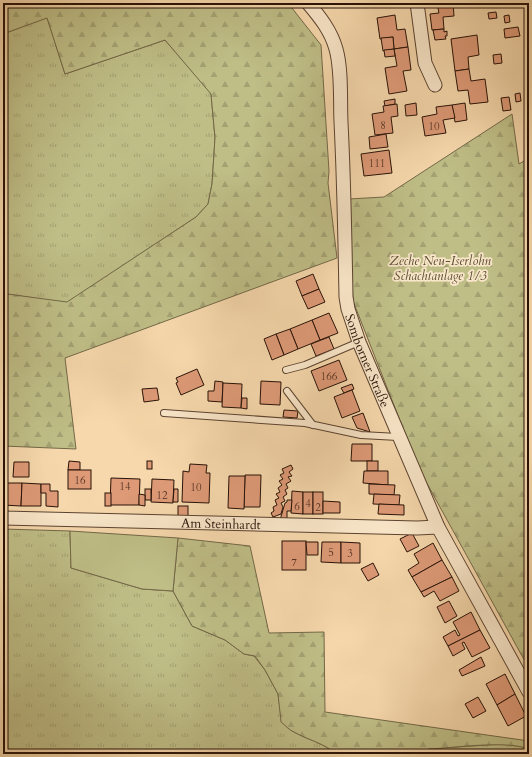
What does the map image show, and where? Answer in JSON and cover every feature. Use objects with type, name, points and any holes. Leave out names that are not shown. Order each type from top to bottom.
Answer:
[{"type":"street","name":"Somborner Straße","points":[[308,3],[322,20],[337,51],[344,183],[346,297],[348,309],[359,342],[398,437],[438,527],[529,692]]},
{"type":"street","points":[[417,3],[425,63],[435,85]]},
{"type":"street","name":"Am Steinhardt","points":[[3,518],[401,528],[438,527]]},
{"type":"lane","points":[[286,370],[305,366],[359,342]]},
{"type":"lane","points":[[287,391],[313,425]]},
{"type":"lane","points":[[164,413],[313,425],[361,435],[398,437]]},
{"type":"green space","points":[[3,3],[288,3],[321,45],[329,171],[328,183],[337,258],[65,358],[76,449],[3,446],[3,295],[7,294],[67,302],[196,217],[208,204],[212,184],[215,138],[211,94],[165,40],[65,74],[47,18],[3,34]]},
{"type":"green space","points":[[47,17],[65,74],[165,40],[211,93],[215,138],[212,184],[208,204],[196,217],[67,303],[7,294],[3,295],[3,34]]},
{"type":"green space","name":"Zeche Neu-Iserlohn Schachtanlage 1/3","points":[[512,114],[519,164],[529,158],[529,665],[527,665],[419,469],[353,301],[349,199],[384,197]]},
{"type":"green space","points":[[3,529],[70,531],[71,568],[142,589],[173,591],[192,626],[225,640],[244,654],[254,656],[265,670],[278,694],[282,722],[286,726],[299,735],[321,744],[336,754],[3,754]]},
{"type":"green space","points":[[70,531],[178,538],[173,591],[142,589],[71,568]]},
{"type":"green space","points":[[178,538],[250,546],[269,633],[324,632],[325,712],[529,741],[529,749],[507,745],[479,745],[428,749],[423,754],[336,754],[321,744],[292,731],[281,722],[278,694],[265,670],[255,656],[244,654],[225,640],[192,626],[173,591]]},
{"type":"green space","points":[[502,744],[524,747],[529,749],[529,754],[423,754],[428,749]]},
{"type":"building","points":[[437,3],[453,3],[454,16],[443,17],[444,29],[432,30],[430,14],[439,13]]},
{"type":"building","points":[[496,12],[497,18],[489,19],[488,13]]},
{"type":"building","points":[[395,15],[397,30],[405,29],[408,47],[394,49],[393,37],[380,39],[377,18]]},
{"type":"building","points":[[509,15],[510,22],[505,23],[504,16]]},
{"type":"building","points":[[518,27],[520,36],[505,38],[504,29]]},
{"type":"building","points":[[444,29],[444,32],[447,31],[447,36],[445,36],[446,39],[435,40],[433,30]]},
{"type":"building","points":[[477,35],[479,55],[468,57],[469,69],[455,71],[451,39]]},
{"type":"building","points":[[393,37],[394,49],[383,51],[381,38]]},
{"type":"building","points":[[408,47],[411,70],[403,71],[407,91],[389,94],[385,68],[397,66],[394,49]]},
{"type":"building","points":[[394,49],[395,56],[385,57],[384,50]]},
{"type":"building","points":[[501,54],[502,63],[494,64],[493,55]]},
{"type":"building","points":[[469,69],[471,81],[485,79],[488,102],[470,104],[468,90],[458,91],[455,71]]},
{"type":"building","points":[[520,93],[521,101],[516,102],[515,94]]},
{"type":"building","points":[[509,97],[511,110],[503,111],[501,98]]},
{"type":"building","points":[[395,99],[395,104],[385,106],[384,101]]},
{"type":"building","points":[[416,103],[417,115],[406,116],[405,105]]},
{"type":"building","points":[[465,103],[467,120],[455,122],[452,105]]},
{"type":"building","points":[[397,104],[398,116],[391,117],[393,133],[375,135],[372,114],[384,112],[383,106]]},
{"type":"building","points":[[452,105],[455,118],[443,120],[446,133],[425,136],[422,117],[437,114],[436,107]]},
{"type":"building","points":[[386,134],[388,147],[370,149],[369,137]]},
{"type":"building","points":[[389,150],[392,173],[364,176],[361,154]]},
{"type":"building","points":[[313,274],[319,289],[302,296],[296,281]]},
{"type":"building","points":[[319,289],[325,302],[308,309],[302,296]]},
{"type":"building","points":[[329,313],[338,333],[320,340],[312,320]]},
{"type":"building","points":[[312,320],[320,340],[298,349],[290,329]]},
{"type":"building","points":[[290,329],[298,349],[284,355],[276,334]]},
{"type":"building","points":[[276,334],[284,355],[272,360],[264,339]]},
{"type":"building","points":[[329,337],[334,349],[316,356],[311,344]]},
{"type":"building","points":[[339,360],[347,380],[319,391],[311,371]]},
{"type":"building","points":[[197,369],[204,385],[181,395],[176,383],[178,382],[176,378]]},
{"type":"building","points":[[215,381],[223,382],[222,402],[208,401],[208,391],[214,391]]},
{"type":"building","points":[[261,381],[281,382],[280,405],[260,404]]},
{"type":"building","points":[[223,383],[242,384],[241,408],[222,407]]},
{"type":"building","points":[[352,384],[354,389],[344,393],[341,388]]},
{"type":"building","points":[[157,388],[159,400],[144,402],[142,389]]},
{"type":"building","points":[[352,390],[360,411],[342,418],[334,397]]},
{"type":"building","points":[[242,398],[247,398],[247,409],[241,408]]},
{"type":"building","points":[[284,410],[298,411],[297,418],[283,417]]},
{"type":"building","points":[[363,413],[370,432],[357,428],[352,417]]},
{"type":"building","points":[[352,444],[372,444],[372,461],[351,461]]},
{"type":"building","points":[[69,461],[80,462],[80,470],[68,470]]},
{"type":"building","points":[[147,461],[152,461],[152,469],[147,469]]},
{"type":"building","points":[[367,461],[378,461],[378,471],[367,471]]},
{"type":"building","points":[[14,462],[29,462],[29,477],[13,477]]},
{"type":"building","points":[[190,464],[207,465],[206,473],[210,473],[209,503],[182,502],[183,471],[189,472]]},
{"type":"building","points":[[291,465],[293,469],[289,472],[292,476],[288,477],[291,481],[286,484],[288,488],[285,490],[287,494],[283,497],[285,501],[281,503],[283,507],[281,514],[273,517],[271,513],[274,511],[273,507],[277,505],[275,500],[279,498],[276,494],[280,492],[278,488],[282,485],[279,481],[283,479],[280,475],[284,473],[282,469]]},
{"type":"building","points":[[68,470],[91,470],[91,489],[68,489]]},
{"type":"building","points":[[364,471],[388,471],[388,485],[363,483]]},
{"type":"building","points":[[245,475],[261,475],[260,507],[244,507]]},
{"type":"building","points":[[229,476],[245,476],[244,509],[228,508]]},
{"type":"building","points":[[111,478],[140,479],[139,505],[110,505]]},
{"type":"building","points":[[152,479],[174,480],[173,503],[151,502]]},
{"type":"building","points":[[3,483],[22,483],[21,506],[3,505]]},
{"type":"building","points":[[22,483],[41,484],[41,506],[21,506]]},
{"type":"building","points":[[41,484],[50,484],[50,491],[58,491],[58,507],[46,506],[46,493],[41,493]]},
{"type":"building","points":[[369,484],[395,485],[394,495],[369,494]]},
{"type":"building","points":[[145,489],[151,489],[151,500],[145,500]]},
{"type":"building","points":[[174,489],[178,489],[178,502],[173,502]]},
{"type":"building","points":[[292,491],[303,492],[303,514],[291,513]]},
{"type":"building","points":[[303,492],[313,492],[313,514],[303,514]]},
{"type":"building","points":[[313,492],[323,492],[323,514],[313,514]]},
{"type":"building","points":[[105,493],[111,493],[111,506],[105,506]]},
{"type":"building","points":[[139,494],[145,495],[145,506],[139,505]]},
{"type":"building","points":[[374,494],[400,495],[399,505],[373,504]]},
{"type":"building","points":[[287,500],[292,500],[291,511],[287,511],[287,520],[280,520],[285,503]]},
{"type":"building","points":[[323,501],[340,502],[340,513],[323,513]]},
{"type":"building","points":[[379,504],[404,505],[404,515],[378,514]]},
{"type":"building","points":[[178,506],[188,506],[188,516],[178,516]]},
{"type":"building","points":[[412,533],[419,546],[407,552],[400,539]]},
{"type":"building","points":[[282,541],[306,541],[306,570],[282,570]]},
{"type":"building","points":[[306,542],[318,542],[318,555],[307,555]]},
{"type":"building","points":[[322,542],[341,542],[341,563],[321,562]]},
{"type":"building","points":[[341,542],[360,543],[360,563],[341,563]]},
{"type":"building","points":[[433,543],[442,560],[412,577],[408,570],[419,563],[414,554]]},
{"type":"building","points":[[442,560],[452,577],[421,592],[412,577]]},
{"type":"building","points":[[373,563],[379,575],[368,581],[361,569]]},
{"type":"building","points":[[452,577],[459,591],[440,601],[434,591],[424,597],[421,592]]},
{"type":"building","points":[[449,601],[457,616],[445,623],[437,607]]},
{"type":"building","points":[[471,612],[480,630],[448,646],[443,637],[455,630],[458,636],[460,635],[453,622]]},
{"type":"building","points":[[480,630],[490,648],[472,657],[464,642],[462,643],[465,649],[453,656],[448,646]]},
{"type":"building","points":[[481,657],[485,666],[462,676],[459,670]]},
{"type":"building","points":[[505,674],[515,694],[497,705],[486,684]]},
{"type":"building","points":[[515,694],[526,716],[508,726],[497,705]]},
{"type":"building","points":[[478,697],[486,711],[473,718],[465,704]]}]
